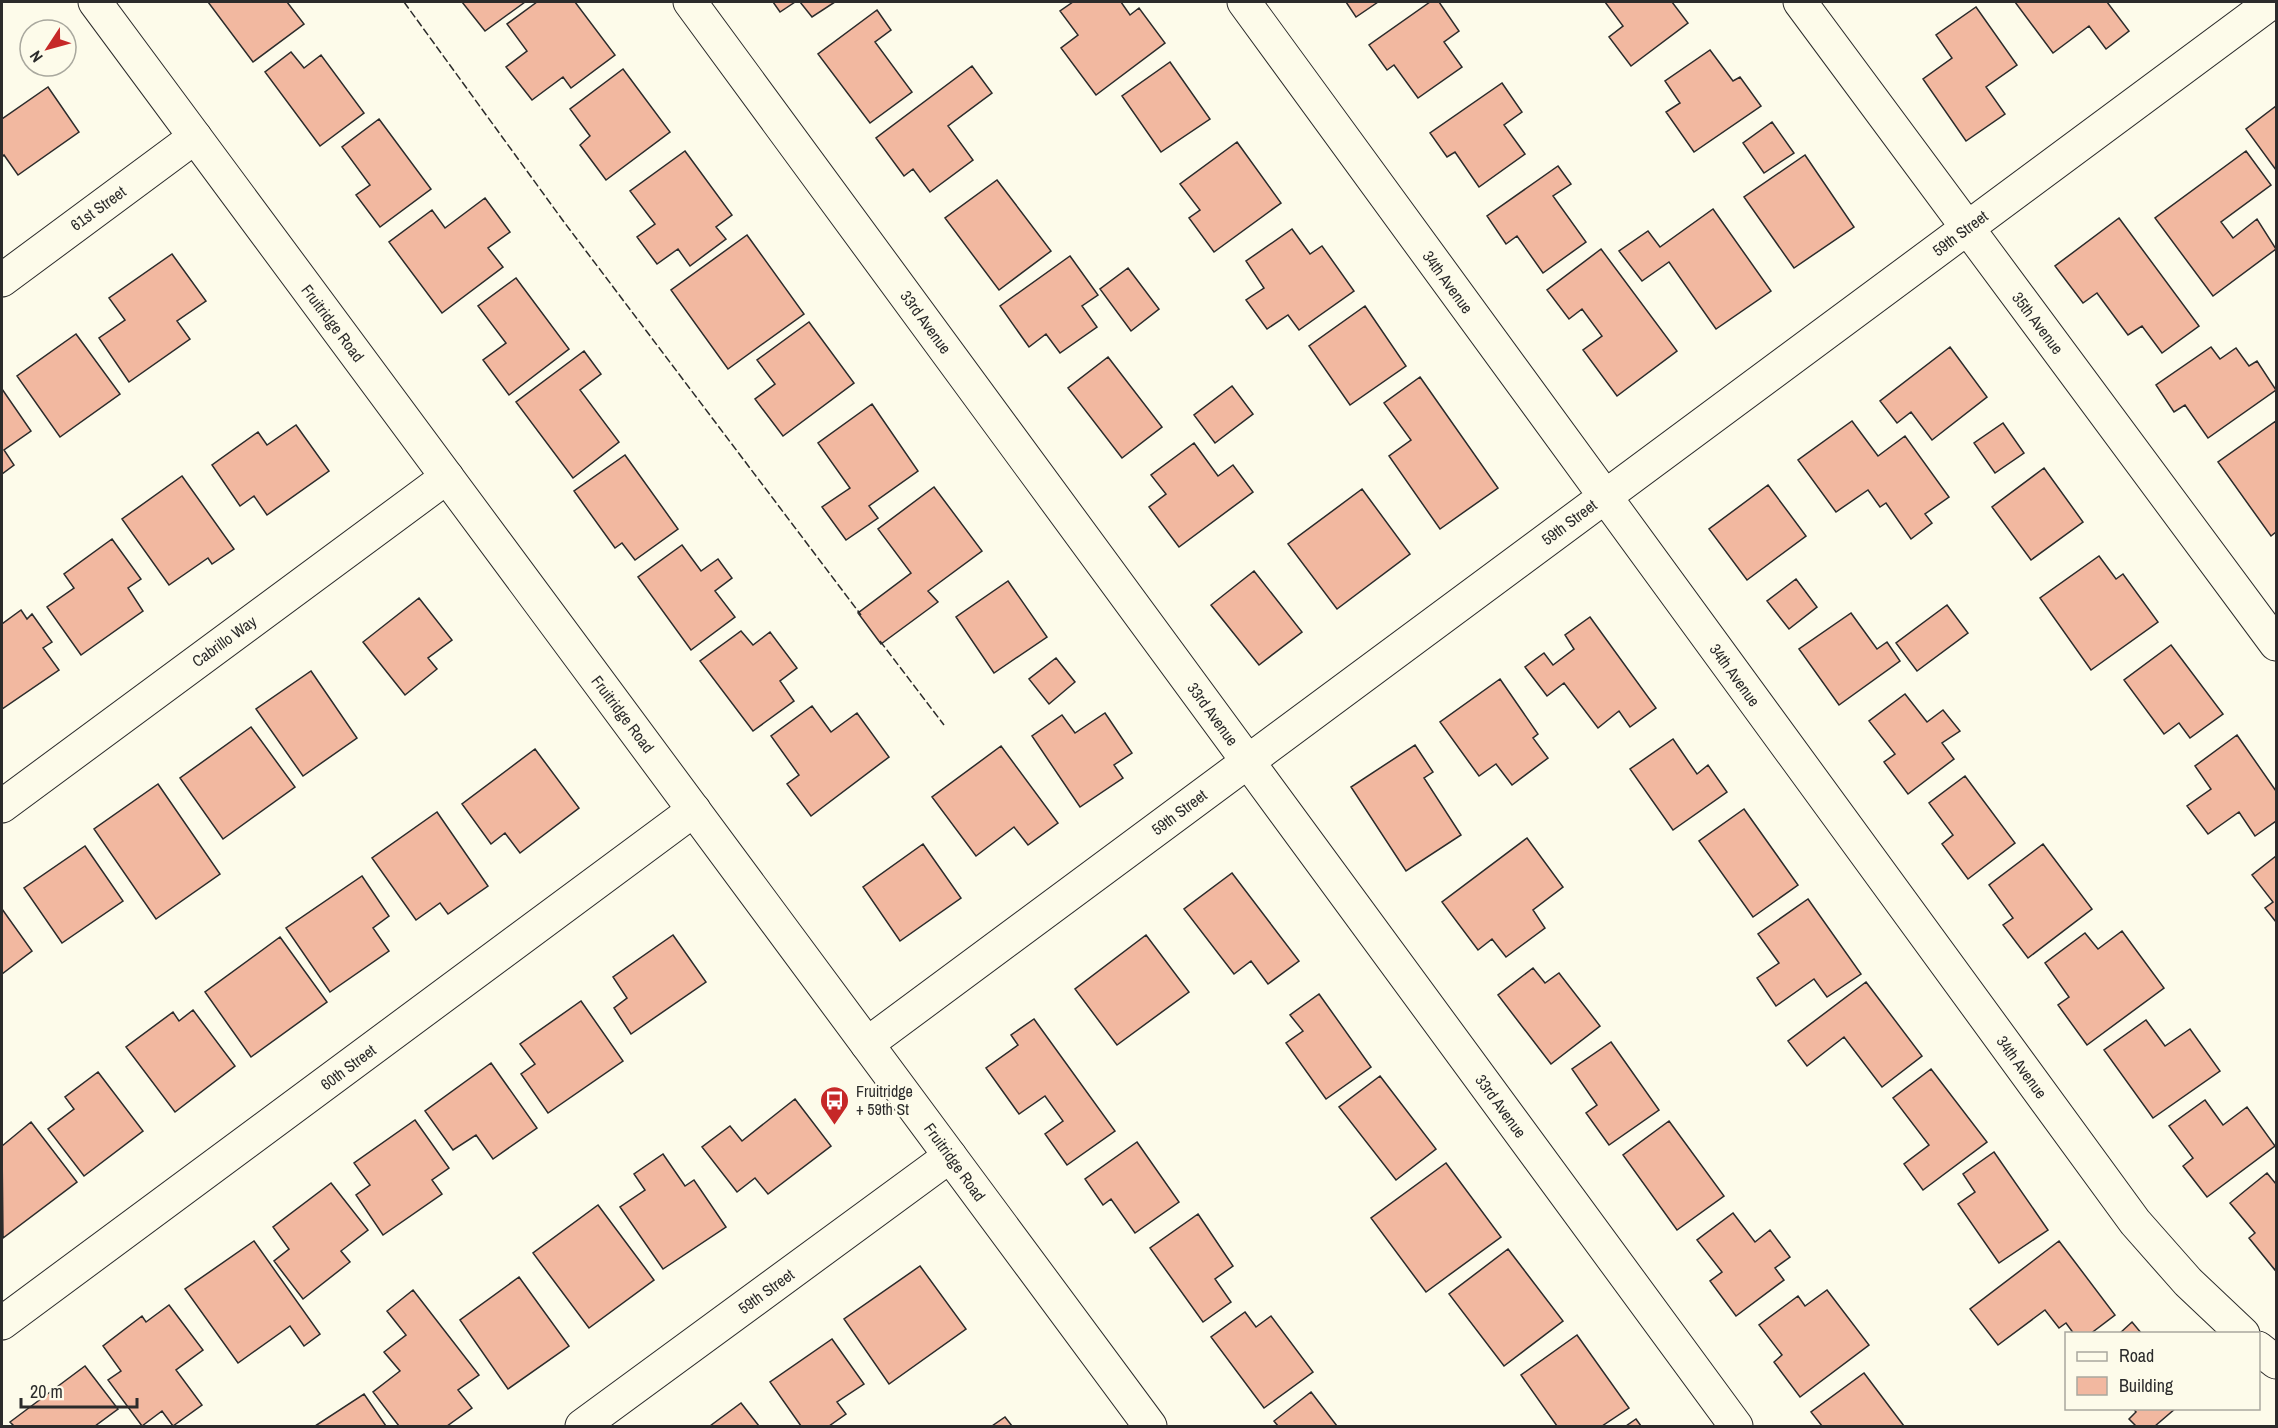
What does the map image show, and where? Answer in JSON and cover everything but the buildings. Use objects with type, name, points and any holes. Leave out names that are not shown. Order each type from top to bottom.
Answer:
[{"type":"street","name":"Fruitridge Road","points":[[95,2],[1150,1426]]},
{"type":"street","name":"33rd Avenue","points":[[690,2],[1736,1426]]},
{"type":"street","name":"34th Avenue","points":[[1244,2],[2135,1222],[2188,1282],[2241,1332]]},
{"type":"street","name":"35th Avenue","points":[[1800,2],[2277,644]]},
{"type":"street","name":"59th Street","points":[[867,1044],[2272,2]]},
{"type":"street","name":"61st Street","points":[[2,280],[195,137]]},
{"type":"street","name":"Cabrillo Way","points":[[2,806],[447,477]]},
{"type":"street","name":"60th Street","points":[[2,1323],[694,810]]},
{"type":"street","name":"59th Street","points":[[582,1426],[950,1156]]},
{"type":"street","points":[[2260,1349],[2277,1362]]},
{"type":"fence","points":[[404,2],[564,222],[861,615]]},
{"type":"fence","points":[[880,641],[944,725]]},
{"type":"place","name":"Fruitridge + 59th St","points":[[835,1126]]}]
